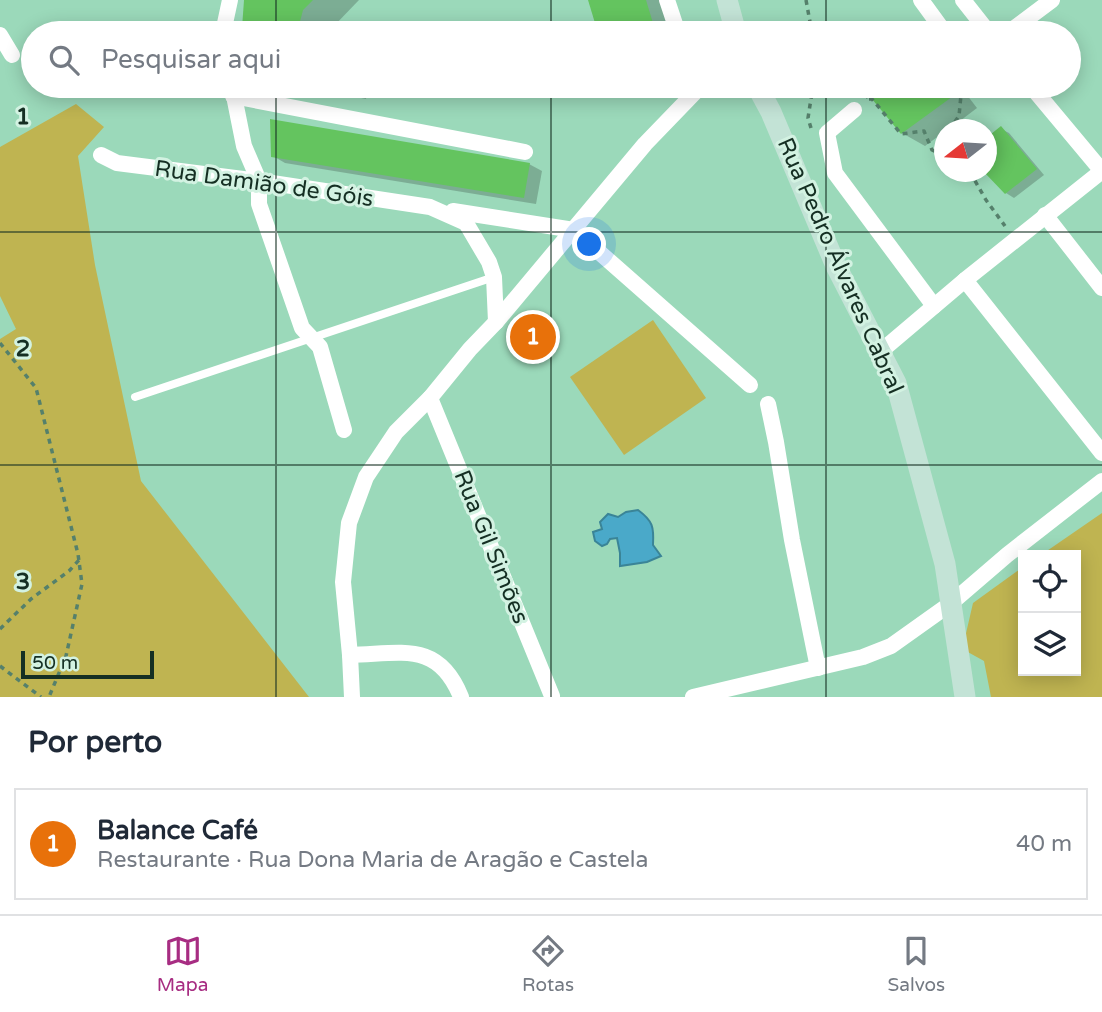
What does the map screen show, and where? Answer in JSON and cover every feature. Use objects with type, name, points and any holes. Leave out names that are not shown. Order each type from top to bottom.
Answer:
[{"type":"street","points":[[226,21],[230,0]]},
{"type":"street","points":[[667,0],[674,21]]},
{"type":"street","points":[[726,0],[732,21]]},
{"type":"street","points":[[921,0],[937,21]]},
{"type":"street","points":[[963,0],[980,21]]},
{"type":"street","points":[[1024,21],[1052,0]]},
{"type":"street","points":[[0,35],[12,55]]},
{"type":"street","points":[[234,98],[244,146],[259,181],[259,204],[302,328],[320,347],[344,430]]},
{"type":"street","points":[[267,98],[525,152]]},
{"type":"street","points":[[352,697],[343,582],[349,523],[366,477],[396,432],[430,398],[645,144],[689,98]]},
{"type":"street","name":"Rua Pedro Álvares Cabral","points":[[763,98],[836,266],[896,383],[945,564],[965,697]]},
{"type":"street","points":[[880,352],[1015,239],[1102,171],[1041,98]]},
{"type":"street","points":[[853,110],[827,133],[835,173],[934,306]]},
{"type":"street","name":"Rua Damião de Góis","points":[[101,155],[117,163],[259,181],[574,230]]},
{"type":"street","name":"Rua Damião de Góis","points":[[430,207],[466,223],[489,262],[494,277],[496,322]]},
{"type":"street","points":[[1045,215],[1102,288]]},
{"type":"street","points":[[574,230],[750,385]]},
{"type":"street","points":[[965,280],[1102,453]]},
{"type":"street","name":"Rua Gil Simões","points":[[430,398],[552,696]]},
{"type":"street","points":[[768,404],[818,668]]},
{"type":"street","points":[[693,697],[863,657],[891,646],[950,604],[1007,555],[1102,481]]},
{"type":"street","points":[[350,655],[416,653],[432,659],[446,670],[461,697]]},
{"type":"lane","points":[[135,397],[494,277]]},
{"type":"path","points":[[806,0],[810,21]]},
{"type":"path","points":[[957,119],[961,98]]},
{"type":"path","points":[[869,99],[872,99],[901,134],[924,131],[934,150]]},
{"type":"path","points":[[976,182],[1015,239]]},
{"type":"path","points":[[0,343],[36,388],[79,560],[82,583],[77,611],[66,656],[49,697]]},
{"type":"path","points":[[0,629],[31,599],[69,571],[79,560]]},
{"type":"path","points":[[0,667],[41,697]]},
{"type":"shaded area","points":[[76,104],[104,127],[78,156],[95,265],[141,481],[309,697],[0,697],[0,339],[16,329],[0,296],[0,147]]},
{"type":"shaded area","points":[[653,320],[706,398],[624,455],[570,377]]},
{"type":"shaded area","points":[[1102,513],[1102,697],[991,697],[984,661],[966,651],[964,642],[973,603],[1018,571],[1018,676],[1081,676],[1081,550],[1048,550]]},
{"type":"water","points":[[638,510],[652,525],[653,545],[661,556],[647,562],[620,566],[617,538],[610,539],[602,546],[595,541],[593,532],[602,529],[600,522],[608,514],[618,517]]},
{"type":"building","points":[[244,0],[313,0],[303,10],[300,21],[242,21]]},
{"type":"building","points":[[588,0],[646,0],[652,21],[594,21]]},
{"type":"building","points":[[873,98],[950,98],[901,134]]},
{"type":"building","points":[[270,119],[530,163],[524,198],[271,157]]},
{"type":"building","points":[[1001,126],[1037,169],[1005,194],[994,182],[997,182],[997,129]]},
{"type":"place","name":"Balance Café","points":[[533,337]]}]
